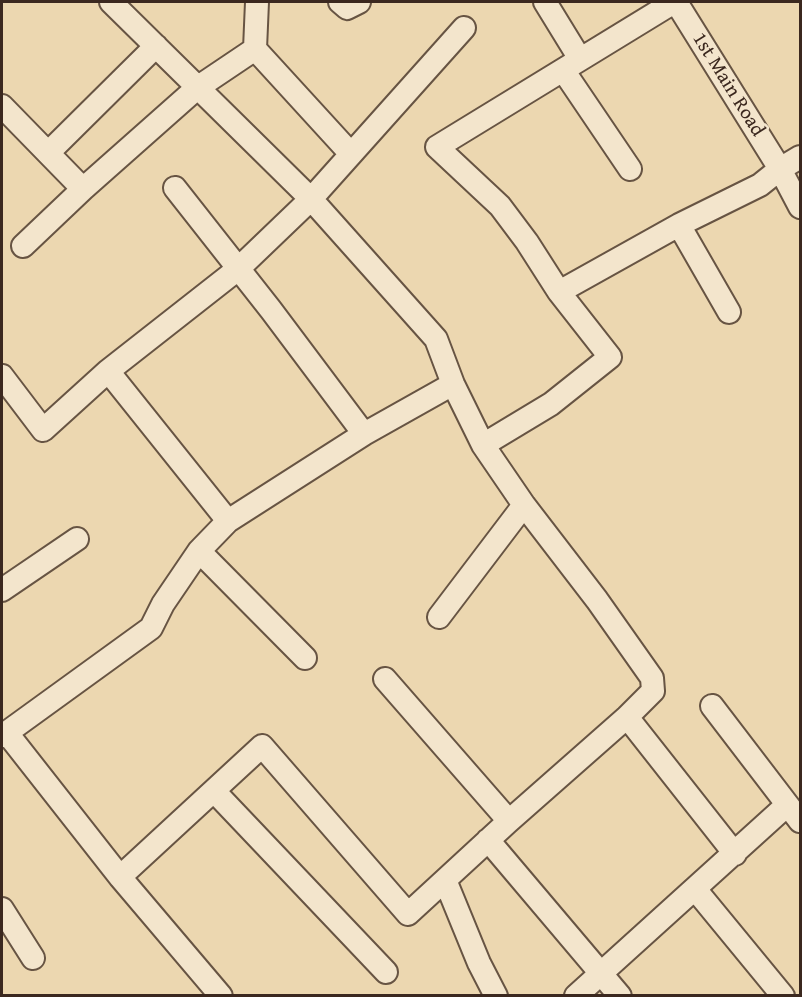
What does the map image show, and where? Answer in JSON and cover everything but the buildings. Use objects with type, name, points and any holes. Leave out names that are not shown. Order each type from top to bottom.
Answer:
[{"type":"street","points":[[111,2],[311,199],[436,339],[453,384],[483,445],[524,505],[597,600],[652,678],[652,691],[627,717],[408,914],[262,746],[120,877]]},
{"type":"street","points":[[257,2],[255,49],[351,154]]},
{"type":"street","points":[[340,2],[347,8],[359,2]]},
{"type":"street","points":[[545,2],[572,65],[630,169]]},
{"type":"street","points":[[483,445],[551,404],[610,357],[559,292],[527,242],[500,206],[437,147],[675,2]]},
{"type":"street","name":"1st Main Road","points":[[675,2],[780,169],[801,207]]},
{"type":"street","points":[[2,376],[44,430],[108,371],[238,269],[311,199],[464,28]]},
{"type":"street","points":[[48,153],[156,46]]},
{"type":"street","points":[[23,246],[83,189],[197,88],[255,49]]},
{"type":"street","points":[[2,106],[83,189]]},
{"type":"street","points":[[559,292],[679,225],[759,185],[801,157]]},
{"type":"street","points":[[175,188],[364,434]]},
{"type":"street","points":[[679,225],[729,312]]},
{"type":"street","points":[[108,371],[228,521]]},
{"type":"street","points":[[221,996],[4,735],[151,628],[199,551],[228,521],[364,434],[453,384]]},
{"type":"street","points":[[439,617],[524,505]]},
{"type":"street","points":[[2,590],[77,539]]},
{"type":"street","points":[[199,551],[305,658]]},
{"type":"street","points":[[386,679],[509,821]]},
{"type":"street","points":[[576,996],[735,854],[794,813],[712,706]]},
{"type":"street","points":[[627,717],[735,854]]},
{"type":"street","points":[[214,791],[386,972]]},
{"type":"street","points":[[488,840],[620,996]]},
{"type":"street","points":[[446,880],[479,963],[496,996]]},
{"type":"street","points":[[694,889],[783,996]]},
{"type":"street","points":[[2,909],[33,958]]}]
